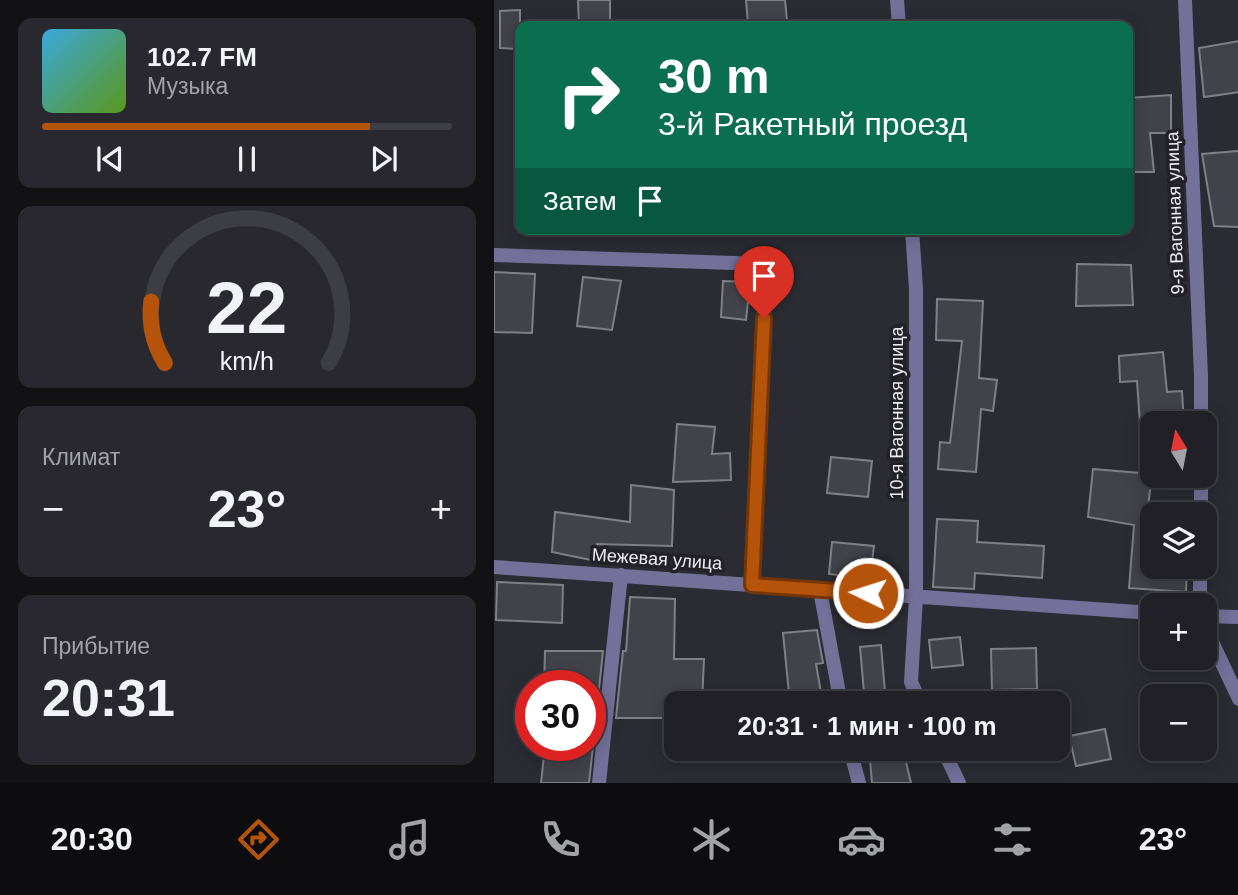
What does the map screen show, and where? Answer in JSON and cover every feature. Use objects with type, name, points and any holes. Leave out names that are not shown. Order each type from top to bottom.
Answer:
[{"type":"street","points":[[897,0],[899,21]]},
{"type":"street","name":"9-я Вагонная улица","points":[[1185,0],[1201,411]]},
{"type":"street","name":"10-я Вагонная улица","points":[[912,235],[916,289],[916,597],[911,682],[915,691]]},
{"type":"street","points":[[494,255],[766,264],[752,585]]},
{"type":"street","name":"Межевая улица","points":[[494,567],[1140,612]]},
{"type":"street","points":[[600,783],[621,575]]},
{"type":"street","points":[[820,590],[839,691]]},
{"type":"street","points":[[1217,616],[1238,617]]},
{"type":"street","points":[[1217,653],[1238,699]]},
{"type":"street","points":[[853,761],[859,783]]},
{"type":"street","points":[[949,761],[959,783]]},
{"type":"building","points":[[578,0],[610,0],[610,21],[579,21]]},
{"type":"building","points":[[746,0],[785,0],[787,20],[748,21]]},
{"type":"building","points":[[520,10],[520,21],[515,21],[515,49],[500,48],[500,11]]},
{"type":"building","points":[[1239,41],[1239,92],[1204,97],[1199,48]]},
{"type":"building","points":[[1171,95],[1171,133],[1150,133],[1154,172],[1133,172],[1133,98]]},
{"type":"building","points":[[1239,151],[1239,227],[1214,226],[1202,154]]},
{"type":"building","points":[[1077,264],[1131,265],[1133,305],[1076,306]]},
{"type":"building","points":[[494,272],[535,274],[532,333],[494,332]]},
{"type":"building","points":[[583,277],[621,281],[612,330],[577,326]]},
{"type":"building","points":[[723,281],[750,282],[746,320],[721,317]]},
{"type":"building","points":[[937,299],[983,301],[979,378],[997,380],[993,411],[981,409],[976,472],[938,469],[940,442],[950,443],[962,341],[936,340]]},
{"type":"building","points":[[1163,352],[1167,392],[1182,391],[1183,411],[1140,411],[1140,424],[1137,381],[1120,382],[1119,356]]},
{"type":"building","points":[[677,424],[715,427],[712,454],[730,453],[731,480],[673,482]]},
{"type":"building","points":[[831,457],[872,461],[868,497],[827,493]]},
{"type":"building","points":[[1093,469],[1140,473],[1140,488],[1150,488],[1149,502],[1140,502],[1140,579],[1187,579],[1186,592],[1129,588],[1134,525],[1088,517]]},
{"type":"building","points":[[631,485],[674,490],[672,546],[597,544],[596,561],[552,552],[555,512],[630,522]]},
{"type":"building","points":[[937,519],[978,521],[977,542],[1044,546],[1042,578],[975,573],[974,589],[933,587]]},
{"type":"building","points":[[832,542],[874,546],[870,579],[829,574]]},
{"type":"building","points":[[497,582],[563,585],[562,623],[496,620]]},
{"type":"building","points":[[630,597],[675,599],[674,659],[704,659],[703,691],[664,691],[664,718],[616,718],[623,651],[626,651]]},
{"type":"building","points":[[817,630],[823,663],[816,664],[821,691],[789,691],[783,633]]},
{"type":"building","points":[[960,637],[963,665],[932,668],[929,640]]},
{"type":"building","points":[[881,645],[885,691],[864,691],[860,647]]},
{"type":"building","points":[[1036,648],[1037,689],[992,690],[991,649]]},
{"type":"building","points":[[545,651],[603,651],[601,670],[544,670]]},
{"type":"building","points":[[1105,729],[1111,759],[1076,766],[1070,736]]},
{"type":"building","points":[[543,761],[591,761],[589,783],[541,783]]},
{"type":"building","points":[[870,761],[906,761],[911,783],[872,783]]},
{"type":"route","points":[[764,318],[752,585],[868,593]]}]
